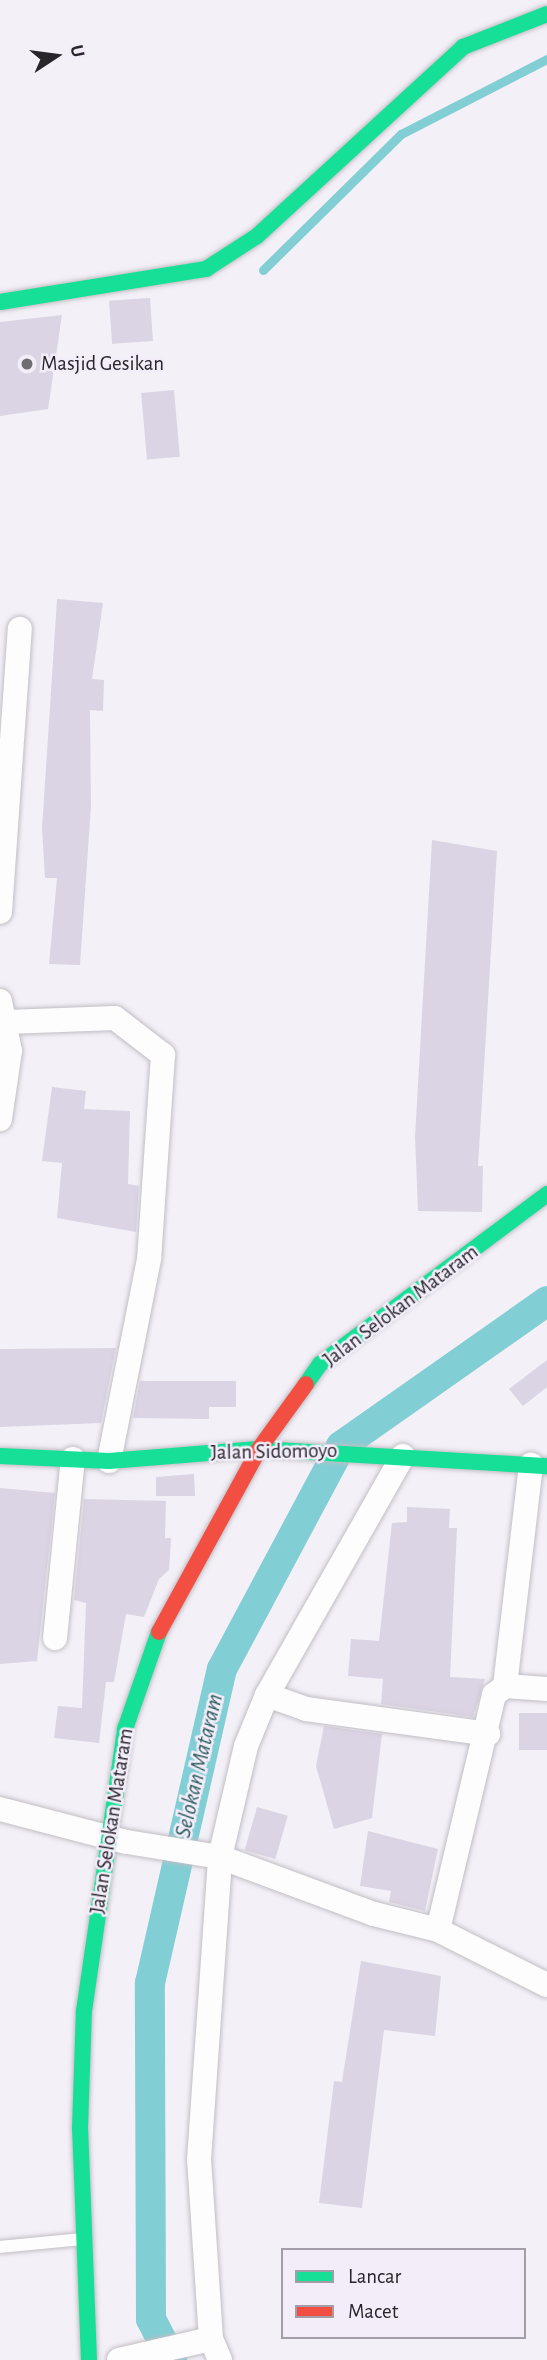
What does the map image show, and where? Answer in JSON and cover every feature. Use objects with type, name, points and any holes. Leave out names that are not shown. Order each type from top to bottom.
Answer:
[{"type":"street","points":[[0,302],[206,269],[267,227],[454,54],[547,14]]},
{"type":"street","points":[[0,912],[19,629]]},
{"type":"street","points":[[0,1119],[10,1051],[3,1011],[115,1018],[163,1055],[149,1259],[109,1461]]},
{"type":"street","name":"Jalan Selokan Mataram","points":[[89,2360],[83,2239],[84,2011],[117,1839],[125,1729],[159,1631],[259,1449],[320,1364],[547,1194]]},
{"type":"street","name":"Jalan Sidomoyo","points":[[0,1457],[109,1461],[259,1449],[365,1451],[539,1465]]},
{"type":"street","points":[[119,2360],[180,2345],[215,2349],[199,2160],[219,1857],[246,1746],[267,1695],[403,1456]]},
{"type":"street","points":[[55,1638],[73,1459]]},
{"type":"street","points":[[438,1930],[488,1734],[494,1695],[505,1686],[539,1465]]},
{"type":"street","points":[[505,1686],[547,1689]]},
{"type":"street","points":[[267,1695],[318,1711],[488,1734]]},
{"type":"street","points":[[0,1809],[117,1839],[184,1853],[219,1857],[374,1914],[438,1930],[547,1985]]},
{"type":"lane","points":[[0,2247],[83,2239]]},
{"type":"building","points":[[150,298],[153,341],[112,344],[109,301]]},
{"type":"building","name":"Masjid Gesikan","points":[[62,315],[48,409],[0,416],[0,322]]},
{"type":"building","points":[[174,390],[180,457],[147,460],[141,393]]},
{"type":"building","points":[[57,599],[103,603],[92,679],[104,680],[103,711],[90,710],[91,806],[80,965],[49,964],[57,878],[45,878],[42,829]]},
{"type":"building","points":[[432,840],[497,851],[478,1166],[483,1166],[482,1212],[418,1211],[415,1137]]},
{"type":"building","points":[[52,1087],[86,1091],[84,1109],[130,1111],[128,1184],[139,1186],[136,1232],[57,1218],[62,1163],[42,1161]]},
{"type":"building","points":[[116,1348],[101,1423],[0,1427],[0,1349]]},
{"type":"building","points":[[547,1360],[547,1387],[523,1406],[509,1389]]},
{"type":"building","points":[[140,1381],[236,1381],[236,1407],[209,1407],[209,1419],[133,1418]]},
{"type":"building","points":[[194,1474],[195,1496],[156,1496],[156,1477]]},
{"type":"building","points":[[0,1488],[55,1493],[37,1661],[0,1664]]},
{"type":"building","points":[[84,1499],[166,1501],[165,1538],[171,1538],[169,1570],[159,1579],[144,1617],[126,1614],[114,1682],[106,1682],[99,1743],[54,1738],[58,1706],[82,1708],[86,1603],[74,1600]]},
{"type":"building","points":[[407,1507],[450,1509],[449,1528],[457,1528],[450,1677],[485,1679],[473,1717],[381,1704],[383,1679],[348,1676],[351,1639],[379,1641],[392,1523],[407,1522]]},
{"type":"building","points":[[519,1713],[547,1713],[547,1750],[519,1750]]},
{"type":"building","points":[[324,1726],[382,1734],[372,1818],[334,1829],[316,1766]]},
{"type":"building","points":[[257,1807],[288,1816],[275,1859],[245,1850]]},
{"type":"building","points":[[368,1831],[438,1849],[425,1911],[389,1902],[391,1891],[360,1886]]},
{"type":"building","points":[[361,1961],[441,1976],[435,2036],[384,2030],[362,2208],[319,2203],[334,2081],[342,2082]]},
{"type":"waterway","points":[[263,270],[401,134],[547,59]]},
{"type":"waterway","name":"Selokan Mataram","points":[[172,2360],[151,2319],[150,1983],[222,1669],[341,1446],[547,1301]]},
{"type":"traffic: fast","points":[[0,302],[206,269],[257,236],[463,47],[547,14]]},
{"type":"traffic: fast","points":[[306,1384],[320,1364],[547,1194]]},
{"type":"traffic: fast","points":[[0,1456],[109,1461],[259,1449],[547,1466]]},
{"type":"traffic: fast","points":[[89,2360],[80,2129],[84,2011],[125,1729],[159,1632]]},
{"type":"traffic: jam","points":[[159,1632],[259,1449],[306,1384]]},
{"type":"place","name":"Masjid Gesikan","points":[[27,364]]}]
